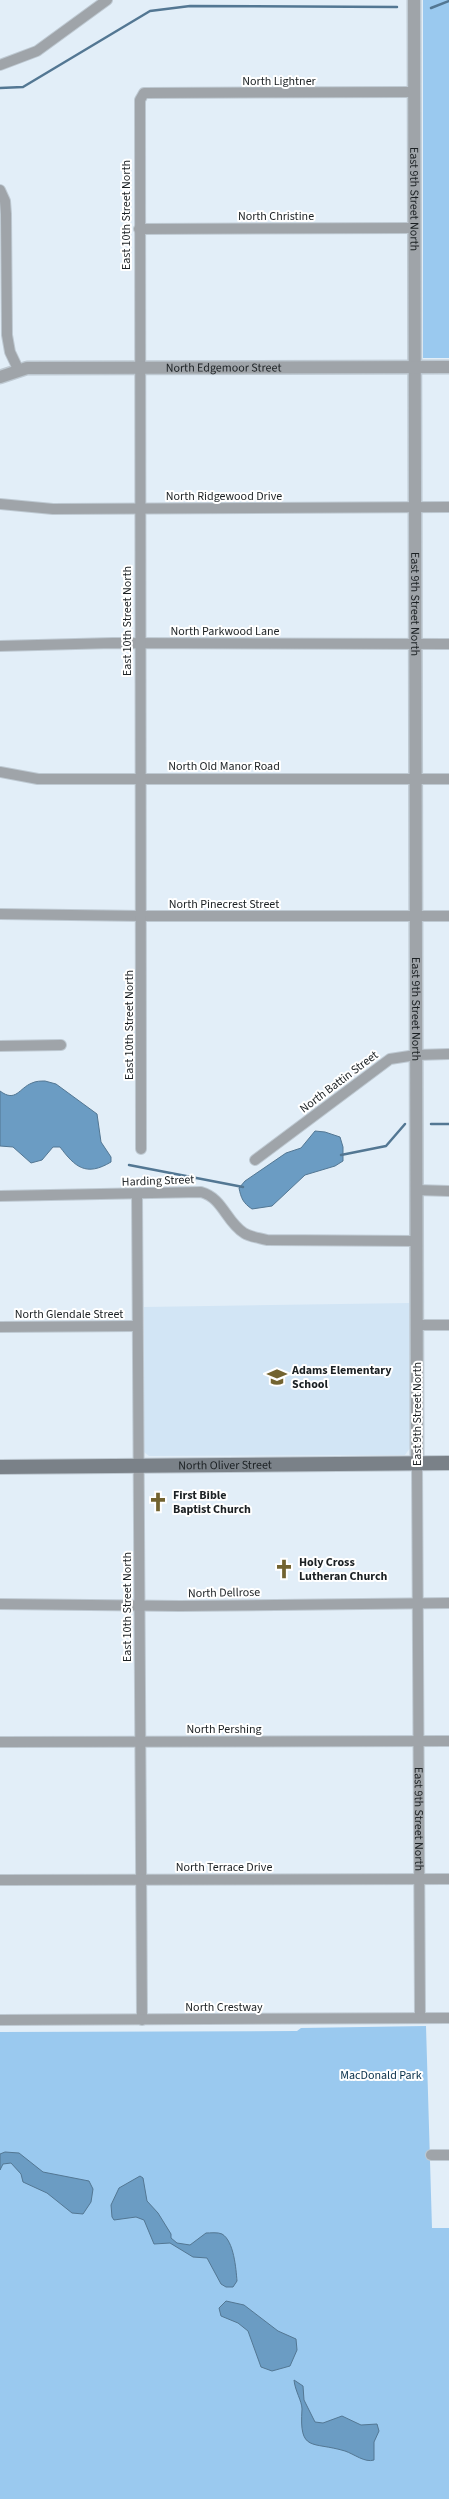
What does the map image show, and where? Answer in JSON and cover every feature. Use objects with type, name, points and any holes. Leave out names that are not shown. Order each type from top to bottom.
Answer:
[{"type":"main road","name":"North Oliver Street","points":[[0,1467],[449,1463]]},
{"type":"street","points":[[0,65],[37,51],[107,0]]},
{"type":"street","name":"East 9th Street North","points":[[414,0],[416,1241],[420,2018]]},
{"type":"street","name":"North Lightner","points":[[144,93],[414,92]]},
{"type":"street","name":"East 10th Street North","points":[[142,1149],[139,229],[140,100],[144,93]]},
{"type":"street","points":[[0,190],[5,201],[6,214],[7,335],[10,352],[19,371]]},
{"type":"street","name":"North Christine","points":[[139,229],[414,228]]},
{"type":"street","name":"North Edgemoor Street","points":[[0,377],[27,368],[449,367]]},
{"type":"street","name":"North Ridgewood Drive","points":[[0,504],[53,508],[139,509],[449,508]]},
{"type":"street","name":"North Parkwood Lane","points":[[0,646],[449,644]]},
{"type":"street","name":"North Old Manor Road","points":[[0,772],[38,779],[449,779]]},
{"type":"street","name":"North Pinecrest Street","points":[[0,914],[449,916]]},
{"type":"street","points":[[0,1046],[61,1046]]},
{"type":"street","name":"North Battin Street","points":[[255,1160],[390,1059],[416,1054],[449,1054]]},
{"type":"street","points":[[416,1190],[449,1190]]},
{"type":"street","name":"Harding Street","points":[[0,1196],[201,1192],[211,1195],[231,1222],[244,1234],[267,1240],[416,1241]]},
{"type":"street","name":"East 10th Street North","points":[[137,1194],[142,2020]]},
{"type":"street","points":[[417,1325],[449,1325]]},
{"type":"street","name":"North Glendale Street","points":[[0,1327],[137,1326]]},
{"type":"street","name":"North Dellrose","points":[[0,1604],[449,1603]]},
{"type":"street","name":"North Pershing","points":[[0,1742],[449,1741]]},
{"type":"street","name":"North Terrace Drive","points":[[0,1880],[449,1879]]},
{"type":"street","name":"North Crestway","points":[[0,2020],[449,2018]]},
{"type":"street","points":[[431,2155],[449,2155]]},
{"type":"shaded area","points":[[45,1081],[56,1084],[97,1114],[101,1142],[111,1157],[111,1162],[95,1169],[82,1168],[71,1160],[60,1147],[53,1147],[42,1160],[31,1163],[13,1147],[0,1146],[0,1091],[10,1096],[32,1083]]},
{"type":"shaded area","points":[[315,1131],[340,1137],[343,1147],[343,1161],[335,1166],[305,1175],[272,1206],[252,1209],[246,1205],[239,1188],[245,1181],[286,1153],[301,1148]]},
{"type":"shaded area","name":"Adams Elementary School","points":[[410,1303],[410,1448],[405,1455],[149,1456],[144,1452],[144,1307]]},
{"type":"shaded area","points":[[5,2152],[19,2153],[43,2172],[89,2181],[93,2189],[91,2202],[83,2214],[72,2213],[47,2193],[23,2182],[21,2174],[11,2163],[3,2164],[0,2170],[0,2154]]},
{"type":"shaded area","points":[[140,2176],[143,2178],[147,2201],[158,2213],[171,2234],[171,2238],[177,2243],[190,2245],[206,2233],[220,2233],[226,2238],[232,2249],[235,2263],[237,2281],[233,2287],[226,2287],[221,2284],[207,2258],[193,2257],[170,2243],[154,2244],[144,2220],[136,2217],[114,2220],[111,2205],[119,2188]]},
{"type":"shaded area","points":[[226,2301],[244,2305],[278,2331],[296,2339],[297,2350],[290,2366],[272,2371],[261,2367],[248,2331],[238,2323],[221,2316],[219,2308]]},
{"type":"shaded area","points":[[294,2380],[303,2386],[304,2400],[315,2422],[323,2423],[342,2416],[361,2425],[377,2424],[379,2431],[374,2442],[374,2460],[367,2460],[345,2451],[316,2445],[306,2439],[303,2433],[302,2406]]},
{"type":"green space","points":[[423,0],[449,0],[449,358],[423,358]]},
{"type":"green space","name":"MacDonald Park","points":[[426,2026],[432,2228],[449,2228],[449,2499],[0,2499],[0,2032],[297,2031],[301,2028]]},
{"type":"waterway","points":[[431,8],[449,1]]},
{"type":"waterway","points":[[0,88],[23,87],[150,11],[190,6],[397,7]]},
{"type":"waterway","points":[[341,1155],[386,1146],[405,1124]]},
{"type":"waterway","points":[[431,1124],[449,1124]]},
{"type":"waterway","points":[[129,1165],[243,1187]]},
{"type":"place","name":"Adams Elementary School","points":[[277,1377]]},
{"type":"place","name":"First Bible Baptist Church","points":[[158,1502]]},
{"type":"place","name":"Holy Cross Lutheran Church","points":[[284,1569]]}]
